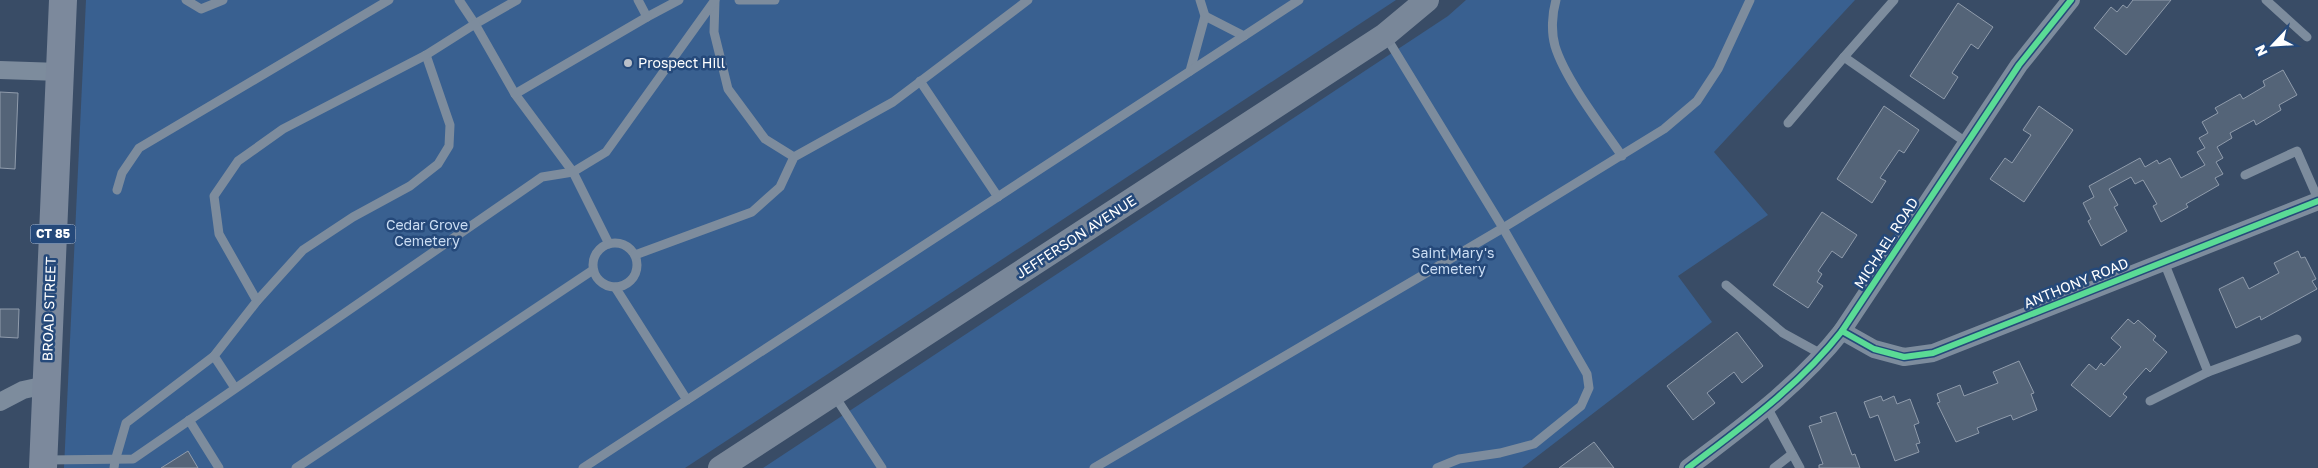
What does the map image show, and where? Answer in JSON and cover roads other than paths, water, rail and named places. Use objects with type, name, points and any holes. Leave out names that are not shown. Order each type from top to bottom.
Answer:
[{"type":"main road","name":"BROAD STREET","points":[[43,464],[64,0]]},
{"type":"main road","name":"JEFFERSON AVENUE","points":[[720,468],[1385,35],[1427,0]]},
{"type":"street","name":"MICHAEL ROAD","points":[[1688,468],[1767,407],[1824,355],[1842,332],[2019,65],[2071,0]]},
{"type":"street","points":[[0,70],[60,72]]},
{"type":"street","name":"ANTHONY ROAD","points":[[1842,332],[1874,348],[1904,357],[1933,354],[2318,200]]},
{"type":"street","points":[[0,402],[24,390],[46,386]]},
{"type":"lane","points":[[186,0],[201,9],[223,0]]},
{"type":"lane","points":[[117,190],[122,173],[139,148],[389,0]]},
{"type":"lane","points":[[459,0],[515,94],[573,172],[609,244]]},
{"type":"lane","points":[[257,301],[219,234],[214,196],[238,161],[283,129],[426,55],[517,0]]},
{"type":"lane","points":[[638,0],[646,17]]},
{"type":"lane","points":[[515,94],[646,17],[679,0]]},
{"type":"lane","points":[[715,0],[714,32],[728,89],[765,139],[794,157]]},
{"type":"lane","points":[[43,464],[115,464],[133,459],[542,177],[573,172],[606,152],[715,0]]},
{"type":"lane","points":[[739,0],[775,0]]},
{"type":"lane","points":[[635,255],[752,212],[780,187],[794,157],[893,102],[1028,0]]},
{"type":"lane","points":[[1190,71],[1204,16],[1200,0]]},
{"type":"lane","points":[[583,468],[1299,0]]},
{"type":"lane","points":[[1556,0],[1552,13],[1555,46],[1574,84],[1622,156]]},
{"type":"lane","points":[[1095,468],[1502,228],[1664,130],[1696,101],[1718,69],[1750,0]]},
{"type":"lane","points":[[1788,123],[1894,0]]},
{"type":"lane","points":[[2266,0],[2307,37]]},
{"type":"lane","points":[[1204,16],[1244,36]]},
{"type":"lane","points":[[1385,35],[1502,228],[1587,374],[1590,388],[1581,406],[1534,444],[1500,453],[1459,459],[1437,468]]},
{"type":"lane","points":[[115,464],[126,423],[214,356],[257,301],[303,250],[353,217],[410,186],[438,164],[449,146],[450,125],[426,55]]},
{"type":"lane","points":[[1844,57],[1967,143]]},
{"type":"lane","points":[[920,81],[998,197]]},
{"type":"lane","points":[[2246,175],[2297,151],[2318,200]]},
{"type":"lane","points":[[609,244],[621,244],[635,255],[637,270],[629,283],[615,287],[601,282],[593,270],[594,257],[598,251],[609,244]]},
{"type":"lane","points":[[2164,262],[2208,372]]},
{"type":"lane","points":[[296,468],[593,270]]},
{"type":"lane","points":[[1726,285],[1783,333],[1824,355]]},
{"type":"lane","points":[[615,287],[687,400]]},
{"type":"lane","points":[[2150,401],[2208,372],[2297,339]]},
{"type":"lane","points":[[214,356],[235,388]]},
{"type":"lane","points":[[834,394],[882,468]]},
{"type":"lane","points":[[1767,407],[1800,468]]},
{"type":"lane","points":[[189,420],[219,468]]},
{"type":"lane","points":[[1774,468],[1792,454]]},
{"type":"place","name":"Prospect Hill","points":[[628,63]]},
{"type":"park label","name":"Cedar Grove Cemetery","points":[[427,234]]},
{"type":"park label","name":"Saint Mary's Cemetery","points":[[1453,262]]}]
